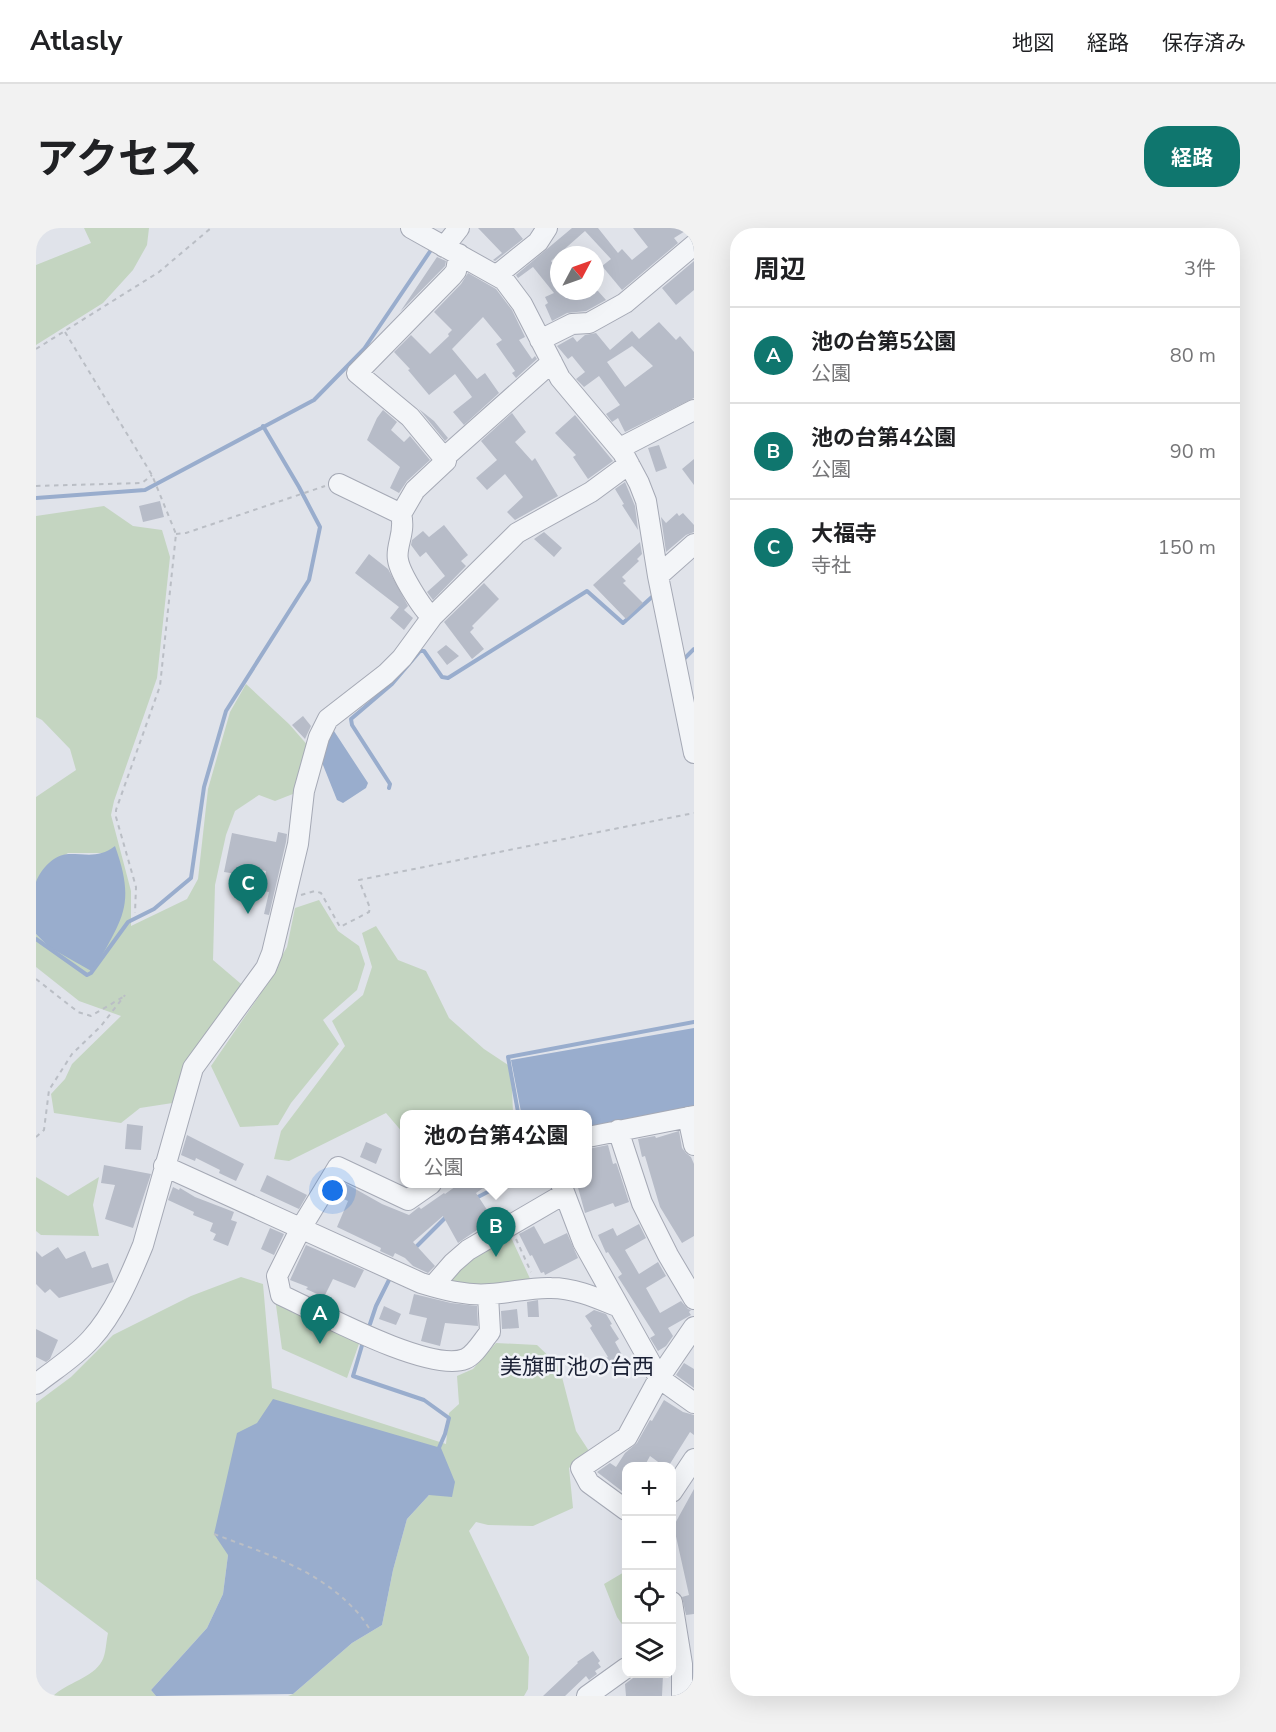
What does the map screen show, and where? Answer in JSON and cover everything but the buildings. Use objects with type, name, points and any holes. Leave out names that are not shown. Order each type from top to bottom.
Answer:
[{"type":"street","points":[[411,228],[497,274],[508,284],[522,304],[560,378],[625,456],[646,501],[658,576],[694,753]]},
{"type":"street","points":[[444,247],[459,228]]},
{"type":"street","points":[[497,274],[504,271],[538,242],[547,228]]},
{"type":"street","points":[[540,340],[572,324],[589,323],[625,303],[694,243],[684,228]]},
{"type":"street","points":[[432,617],[419,602],[398,561],[403,527],[400,514],[415,490],[446,461],[410,417],[357,373],[456,271],[444,247]]},
{"type":"street","points":[[444,458],[552,362]]},
{"type":"street","points":[[36,1384],[90,1340],[114,1304],[143,1245],[193,1068],[266,968],[272,953],[298,844],[304,791],[322,729],[328,719],[378,682],[397,663],[432,617],[518,533],[591,492],[625,456],[694,410]]},
{"type":"street","points":[[339,484],[400,514]]},
{"type":"street","points":[[658,576],[694,544]]},
{"type":"street","points":[[592,1136],[691,1116],[694,1145]]},
{"type":"street","points":[[618,1130],[642,1203],[668,1255],[694,1299]]},
{"type":"street","points":[[164,1166],[448,1291],[488,1294],[566,1289],[590,1295],[619,1307]]},
{"type":"street","points":[[425,1188],[408,1200],[338,1167],[301,1228],[278,1276],[282,1295],[404,1350],[430,1358],[456,1362],[468,1358],[490,1332],[488,1294]]},
{"type":"street","points":[[433,1286],[468,1250],[562,1189],[583,1242],[659,1378],[694,1403]]},
{"type":"street","points":[[622,1506],[590,1483],[581,1468],[627,1437],[659,1378],[694,1327]]},
{"type":"street","points":[[676,1486],[694,1459]]},
{"type":"street","points":[[676,1615],[681,1631],[682,1696]]},
{"type":"street","points":[[587,1696],[616,1681]]},
{"type":"path","points":[[36,349],[159,272],[211,228]]},
{"type":"path","points":[[65,332],[152,475],[176,534],[160,686],[116,810],[136,887],[135,913]]},
{"type":"path","points":[[36,486],[142,483],[152,475]]},
{"type":"path","points":[[176,534],[186,533],[308,492]]},
{"type":"path","points":[[284,899],[319,891],[340,927],[369,912],[370,908],[359,880],[369,876],[694,813]]},
{"type":"path","points":[[36,979],[78,1012],[91,1016],[125,995],[101,1026],[72,1054],[49,1090],[44,1130],[36,1137]]},
{"type":"path","points":[[509,1225],[538,1289]]},
{"type":"path","points":[[214,1534],[286,1561],[309,1574],[355,1609],[371,1631]]},
{"type":"green space","points":[[84,228],[149,228],[147,245],[133,270],[103,303],[36,345],[36,265],[91,243]]},
{"type":"green space","points":[[104,506],[133,526],[162,530],[170,557],[157,678],[111,815],[131,891],[131,926],[187,899],[198,879],[208,789],[230,712],[246,684],[289,724],[310,748],[298,792],[275,801],[259,795],[235,811],[226,835],[215,885],[213,960],[247,989],[179,1102],[140,1108],[121,1123],[54,1113],[51,1094],[65,1079],[72,1064],[121,1016],[79,1001],[36,967],[36,934],[49,947],[105,853],[68,853],[44,869],[36,883],[36,797],[76,770],[70,749],[42,720],[36,717],[36,516]]},
{"type":"green space","points":[[319,900],[338,931],[359,946],[365,964],[357,990],[323,1020],[339,1044],[291,1103],[278,1125],[240,1127],[211,1066],[259,996],[287,947],[295,908]]},
{"type":"green space","points":[[376,926],[398,960],[426,971],[449,1018],[484,1049],[511,1067],[513,1110],[400,1110],[400,1129],[386,1113],[289,1161],[274,1159],[281,1131],[345,1046],[332,1021],[363,995],[372,967],[362,933]]},
{"type":"green space","points":[[36,1177],[68,1196],[99,1177],[93,1205],[99,1236],[41,1235],[36,1231]]},
{"type":"green space","points":[[509,1233],[532,1283],[454,1286],[450,1274]]},
{"type":"green space","points":[[241,1277],[263,1284],[272,1388],[446,1444],[449,1413],[459,1404],[457,1376],[473,1369],[496,1343],[537,1345],[557,1364],[576,1431],[589,1451],[569,1468],[573,1508],[533,1526],[488,1525],[476,1522],[469,1531],[529,1657],[528,1689],[524,1696],[288,1696],[352,1643],[382,1625],[393,1570],[407,1519],[429,1495],[455,1482],[228,1555],[223,1594],[207,1628],[151,1690],[156,1696],[53,1696],[98,1667],[104,1655],[108,1633],[36,1579],[36,1403],[71,1377],[113,1335],[191,1296]]},
{"type":"green space","points":[[275,1298],[361,1338],[347,1378],[282,1349]]},
{"type":"green space","points":[[622,1573],[622,1624],[617,1617],[604,1584]]},
{"type":"water","points":[[331,731],[334,731],[368,783],[366,788],[343,803],[337,800],[321,760]]},
{"type":"water","points":[[115,846],[125,884],[123,912],[93,972],[49,947],[36,934],[36,882],[45,867],[59,856],[98,854]]},
{"type":"water","points":[[694,1028],[694,1108],[592,1127],[592,1110],[521,1110],[511,1060]]},
{"type":"water","points":[[273,1399],[441,1448],[455,1482],[452,1497],[429,1495],[407,1519],[393,1570],[382,1625],[352,1643],[293,1694],[156,1696],[151,1690],[207,1628],[223,1594],[228,1555],[214,1534],[237,1433],[257,1423]]},
{"type":"waterway","points":[[36,498],[145,490],[314,400],[364,349],[433,247]]},
{"type":"waterway","points":[[36,939],[87,975],[91,973],[128,922],[154,909],[191,878],[204,787],[226,711],[309,580],[320,527],[263,426]]},
{"type":"waterway","points":[[389,788],[390,784],[352,725],[351,719],[392,684],[420,651],[424,651],[442,677],[448,678],[587,591],[623,623],[653,596],[655,598]]},
{"type":"waterway","points":[[683,660],[694,649]]},
{"type":"waterway","points":[[518,1110],[508,1057],[694,1022]]},
{"type":"waterway","points":[[476,1198],[495,1188]]},
{"type":"waterway","points":[[414,1249],[447,1216]]},
{"type":"waterway","points":[[370,1324],[389,1280]]},
{"type":"waterway","points":[[363,1342],[353,1376],[424,1400],[449,1418],[438,1450]]},
{"type":"place","name":"大福寺","points":[[248,914]]},
{"type":"place","name":"池の台第4公園","points":[[496,1257]]},
{"type":"place","name":"池の台第5公園","points":[[320,1344]]},
{"type":"district","name":"美旗町池の台西","points":[[577,1367]]}]
